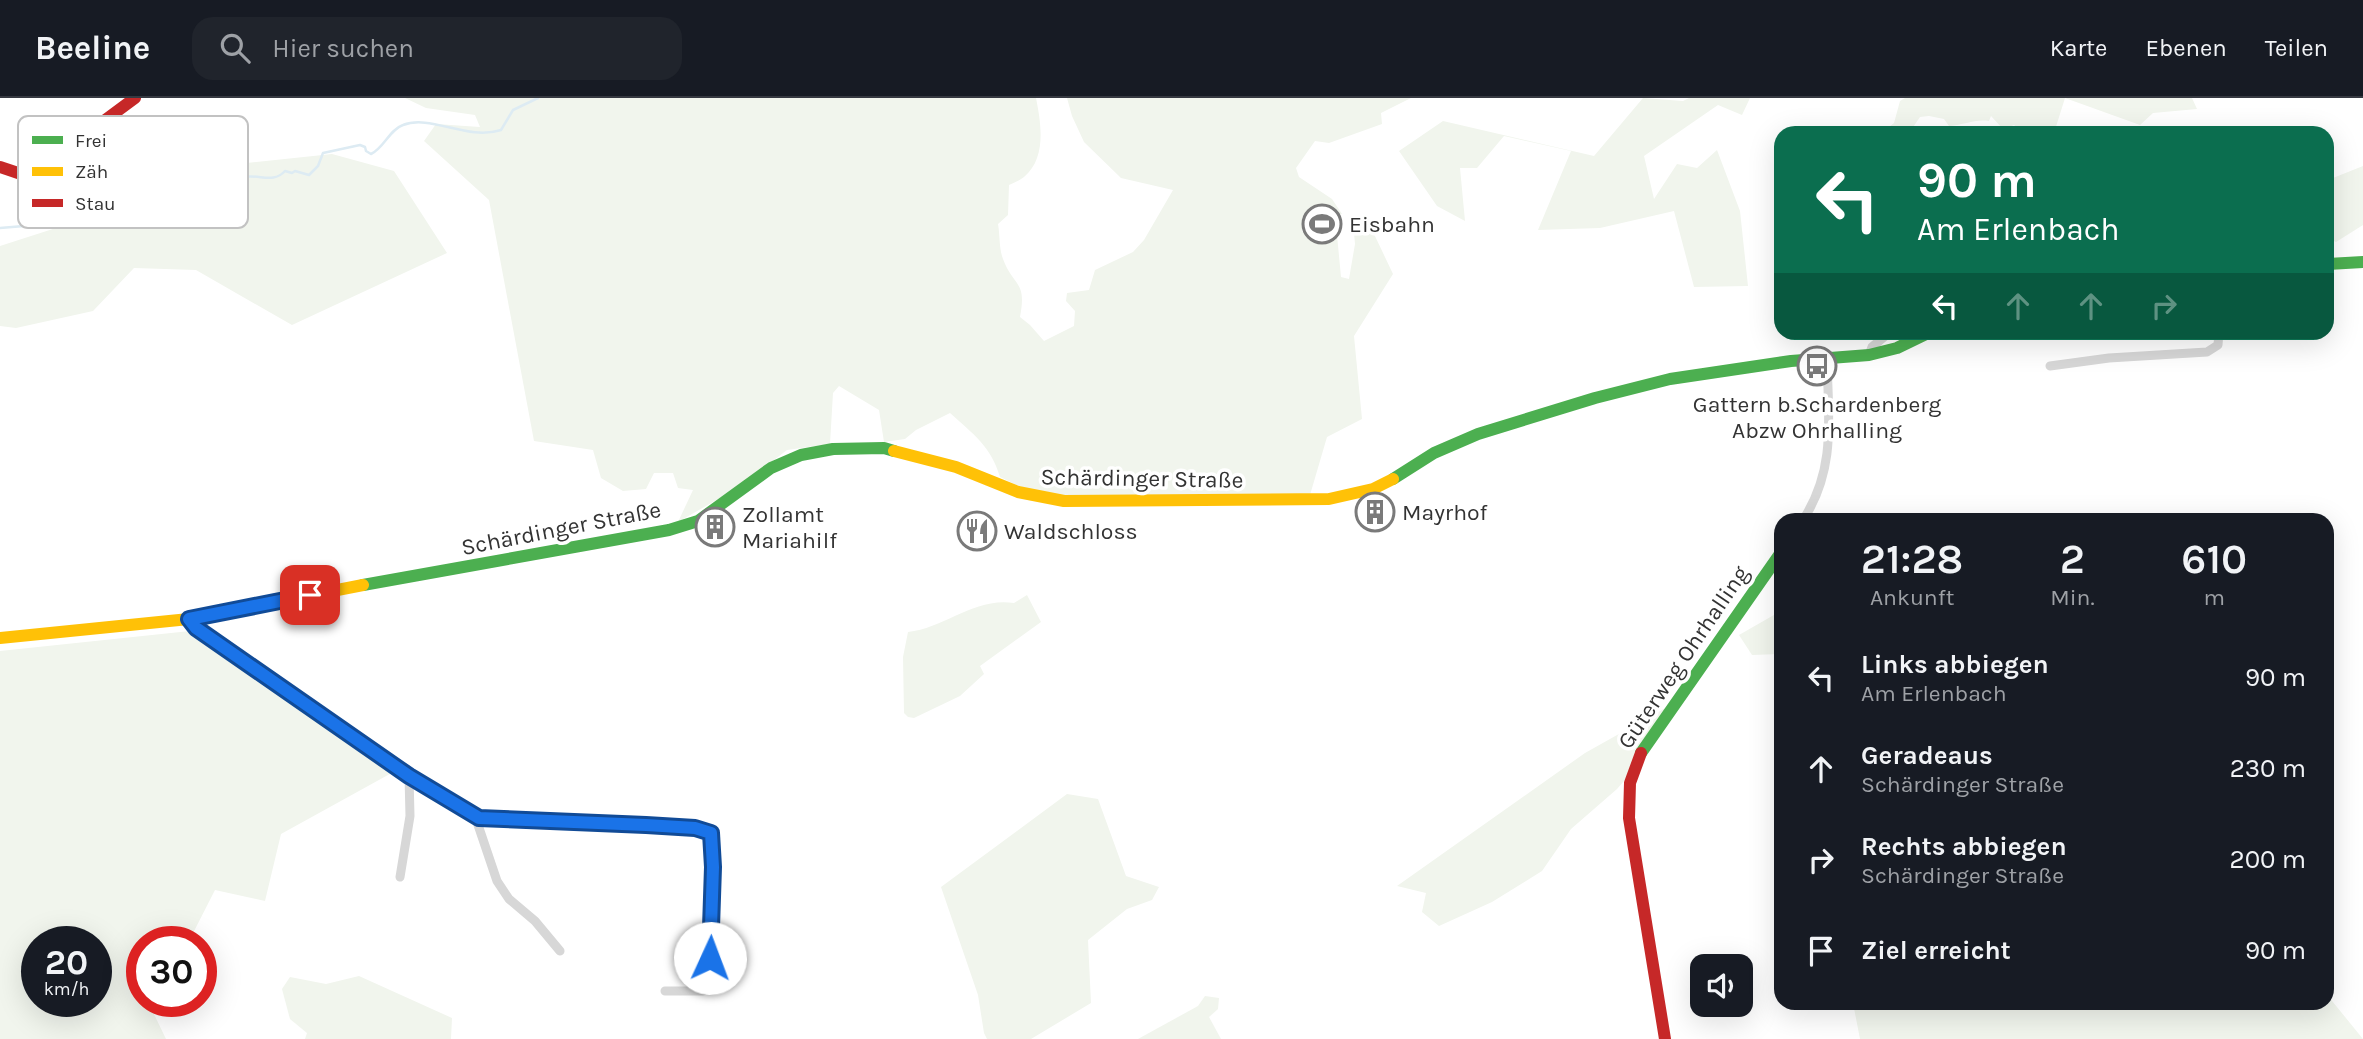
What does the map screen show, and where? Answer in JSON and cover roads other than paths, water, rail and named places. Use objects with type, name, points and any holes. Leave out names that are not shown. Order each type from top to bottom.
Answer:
[{"type":"main road","points":[[112,116],[135,98]]},
{"type":"main road","points":[[0,167],[18,173]]},
{"type":"main road","points":[[2334,264],[2363,262]]},
{"type":"main road","name":"Schärdinger Straße","points":[[0,638],[189,619],[669,530],[707,516],[785,460],[833,449],[884,448],[956,467],[1018,492],[1044,499],[1329,499],[1373,489],[1389,482],[1434,453],[1478,434],[1595,398],[1670,379],[1791,361],[1869,355],[1897,348],[1914,340]]},
{"type":"main road","name":"Güterweg Ohrhalling","points":[[1665,1039],[1629,818],[1630,781],[1642,750],[1774,562]]},
{"type":"street","points":[[1869,355],[1872,347],[1880,340]]},
{"type":"street","points":[[2050,366],[2109,358],[2207,352],[2218,345],[2218,340]]},
{"type":"street","points":[[1808,513],[1814,503],[1827,464],[1827,358]]},
{"type":"street","points":[[189,619],[196,628],[409,776],[479,818],[683,827],[711,833],[713,867],[710,981],[704,991],[665,991]]},
{"type":"street","points":[[400,877],[410,816],[409,776]]},
{"type":"street","points":[[475,816],[497,881],[509,899],[535,920],[560,951]]},
{"type":"waterway","points":[[248,176],[271,178],[285,171],[309,175],[318,166],[323,153],[360,145],[371,154],[403,125],[425,123],[475,132],[501,130],[513,110],[538,98]]},
{"type":"waterway","points":[[0,228],[18,226]]},
{"type":"place","name":"Eisbahn","points":[[1322,224]]},
{"type":"place","name":"Gattern b.Schardenberg Abzw Ohrhalling","points":[[1817,366]]},
{"type":"place","name":"Mayrhof","points":[[1375,512]]},
{"type":"place","name":"Zollamt Mariahilf","points":[[715,527]]},
{"type":"place","name":"Waldschloss","points":[[977,531]]}]
